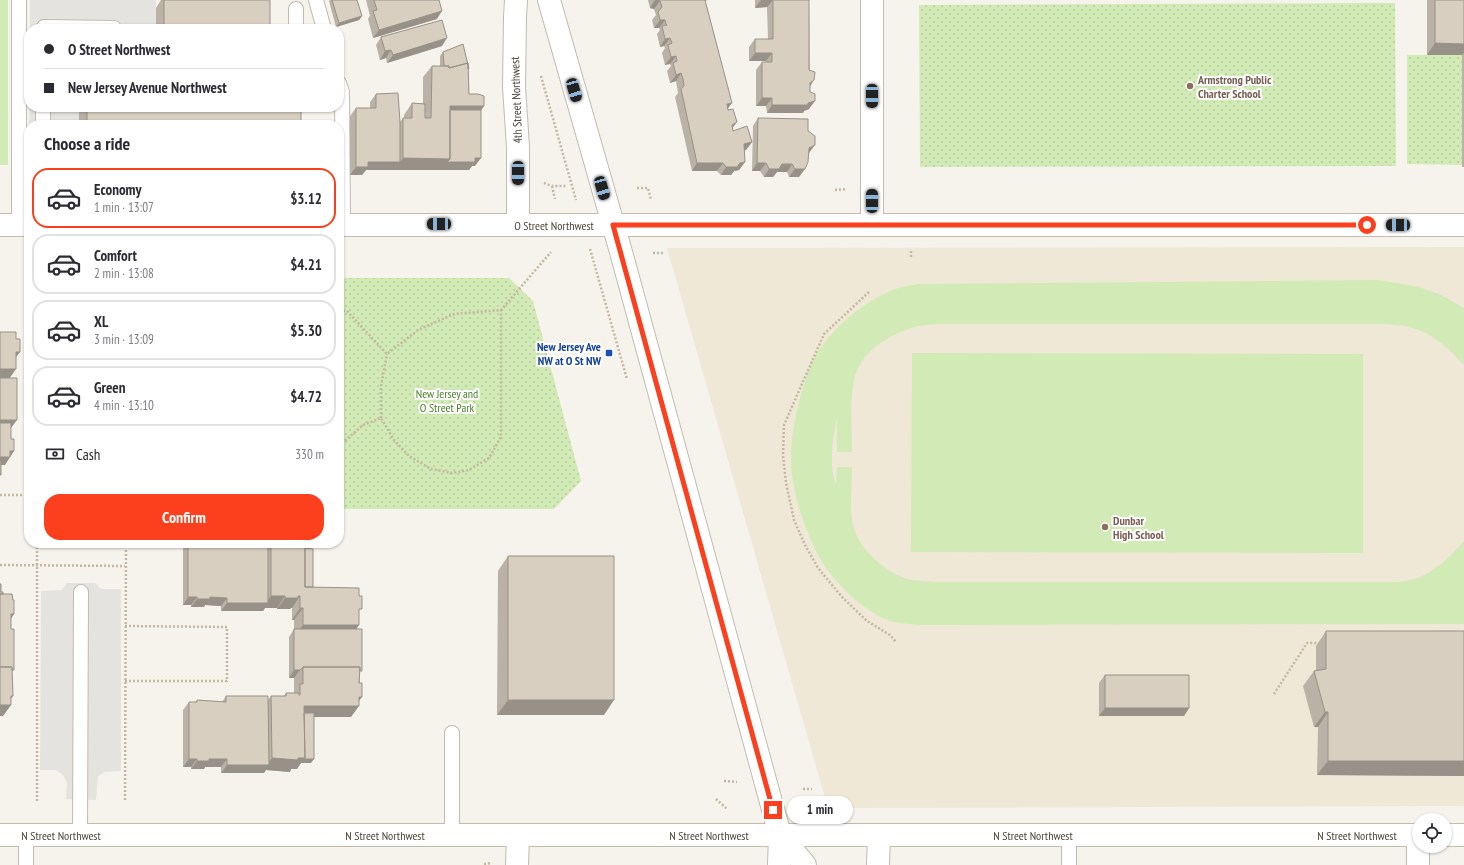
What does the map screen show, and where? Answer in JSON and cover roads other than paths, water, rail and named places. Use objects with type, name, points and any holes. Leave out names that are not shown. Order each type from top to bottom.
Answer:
[{"type":"street","name":"4th Street Northwest","points":[[516,0],[514,86],[518,147],[518,224]]},
{"type":"street","points":[[549,0],[613,225],[780,835],[779,865]]},
{"type":"street","points":[[872,0],[872,225]]},
{"type":"street","name":"O Street Northwest","points":[[344,224],[1464,226]]},
{"type":"street","name":"N Street Northwest","points":[[0,835],[1412,835]]},
{"type":"street","points":[[517,865],[518,835]]},
{"type":"street","points":[[780,835],[805,865]]},
{"type":"street","points":[[878,865],[879,835]]},
{"type":"street","points":[[1452,835],[1464,835]]},
{"type":"street","points":[[1418,853],[1418,865]]},
{"type":"lane","points":[[16,224],[19,0]]},
{"type":"lane","points":[[316,0],[323,24]]},
{"type":"lane","points":[[296,9],[296,24]]},
{"type":"lane","points":[[80,835],[81,592]]},
{"type":"lane","points":[[452,733],[452,835]]},
{"type":"lane","points":[[26,835],[26,865]]},
{"type":"lane","points":[[1070,835],[1070,865]]},
{"type":"place","name":"Armstrong Public Charter School","points":[[1190,86]]},
{"type":"place","name":"New Jersey Ave NW at O St NW","points":[[609,353]]},
{"type":"place","name":"Dunbar High School","points":[[1105,527]]},
{"type":"park label","name":"New Jersey and O Street Park","points":[[447,400]]}]
